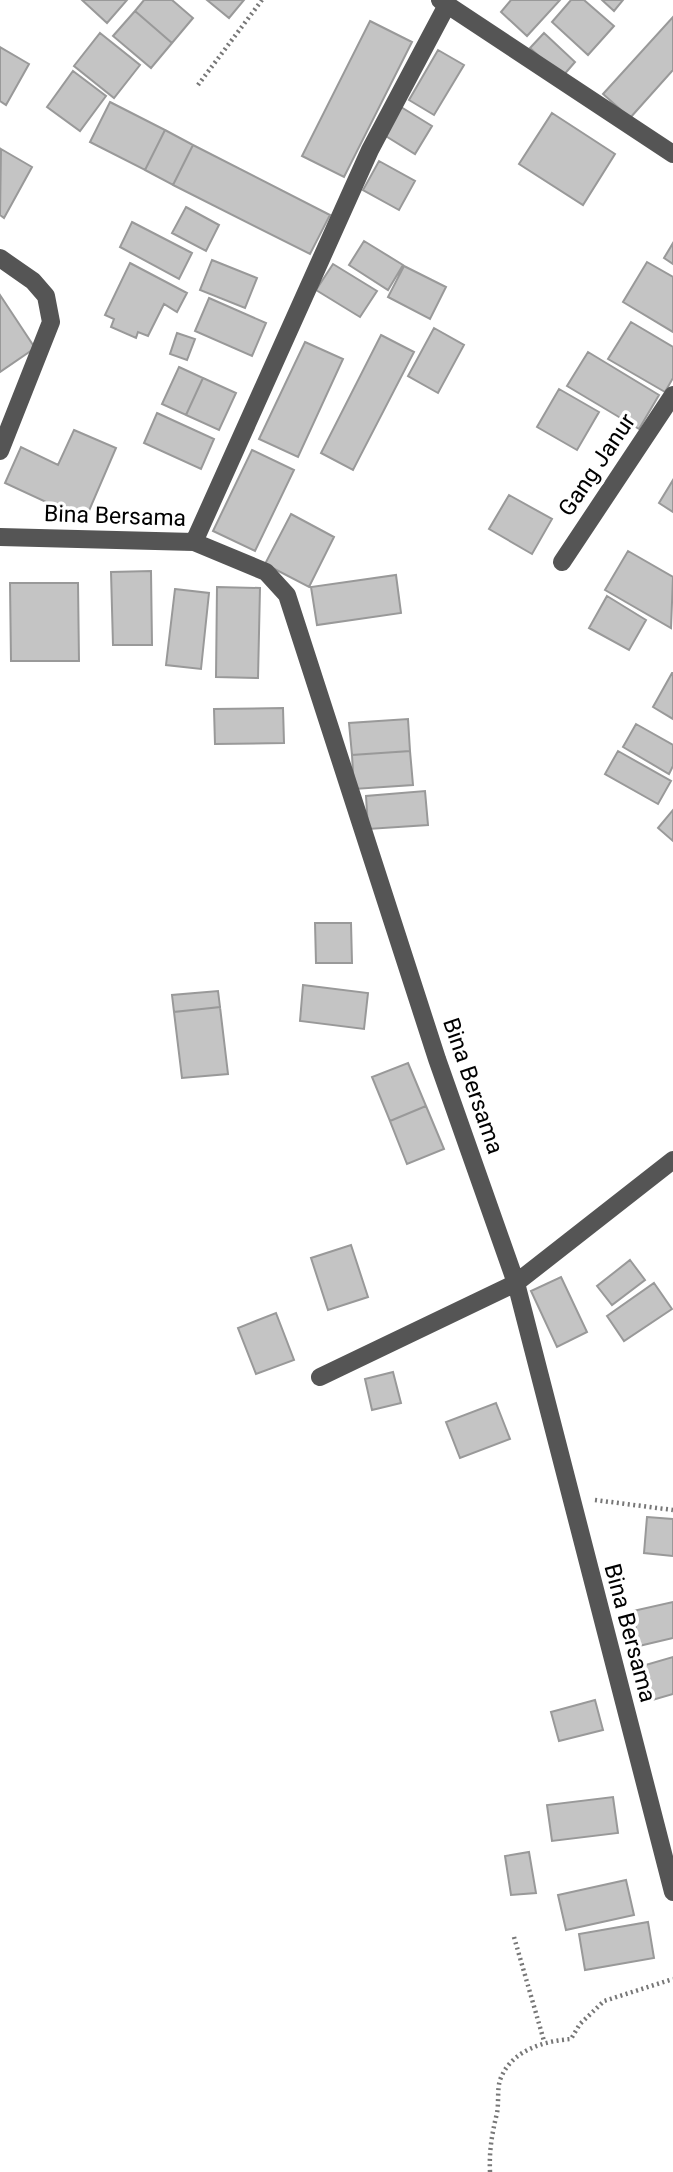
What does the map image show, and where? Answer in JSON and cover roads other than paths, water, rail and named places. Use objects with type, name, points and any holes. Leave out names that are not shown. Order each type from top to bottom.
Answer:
[{"type":"street","points":[[194,542],[370,150],[444,2],[673,154]]},
{"type":"street","points":[[0,258],[33,281],[46,296],[51,322],[0,451]]},
{"type":"street","name":"Gang Janur","points":[[562,562],[673,395]]},
{"type":"street","name":"Bina Bersama","points":[[0,537],[194,542],[266,572],[287,595],[437,1059],[516,1283],[673,1892]]},
{"type":"street","points":[[320,1377],[516,1283],[673,1160]]}]
